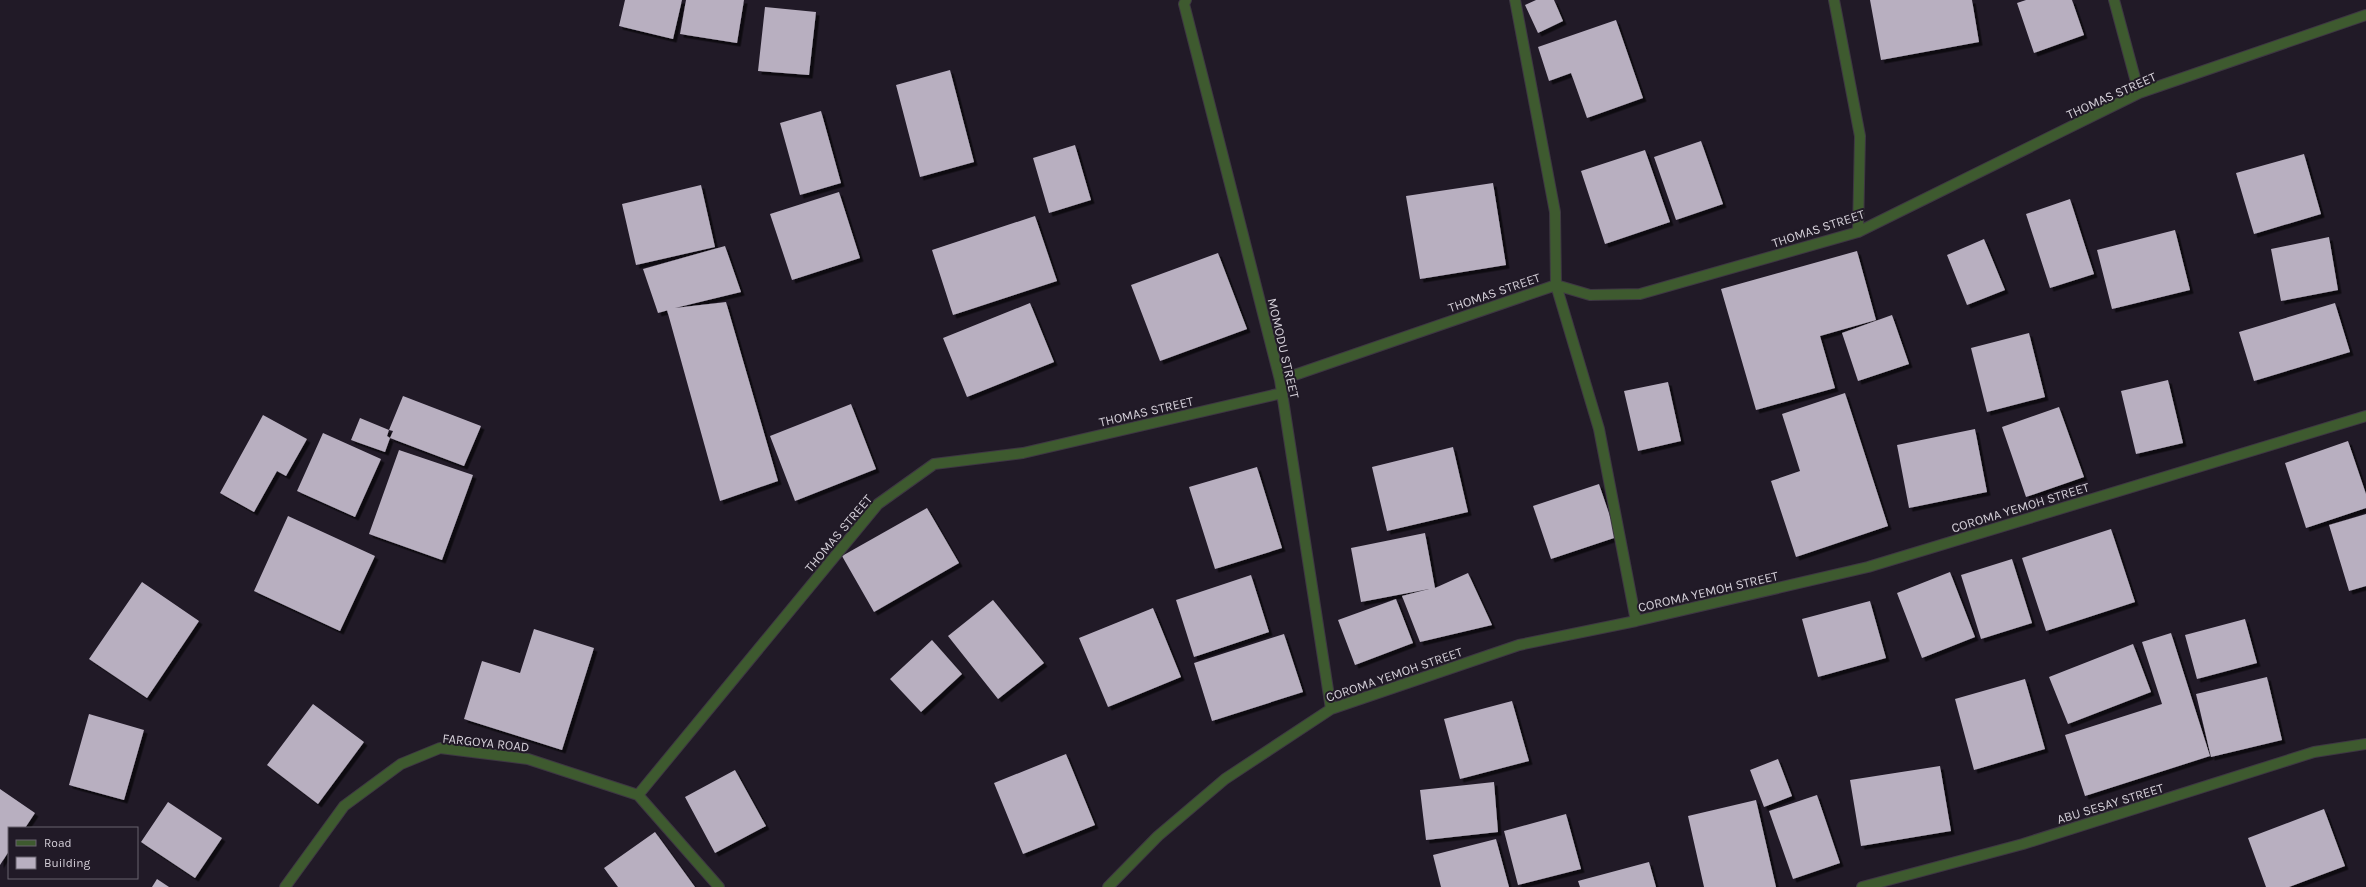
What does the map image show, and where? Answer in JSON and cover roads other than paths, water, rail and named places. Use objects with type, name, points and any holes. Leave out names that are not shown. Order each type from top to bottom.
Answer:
[{"type":"street","name":"MOMODU STREET","points":[[1186,0],[1184,4],[1280,380],[1331,709]]},
{"type":"street","points":[[1515,0],[1556,212],[1556,285],[1599,429],[1636,622]]},
{"type":"street","points":[[1834,0],[1860,136],[1858,232]]},
{"type":"street","points":[[2114,0],[2139,94]]},
{"type":"street","name":"THOMAS STREET","points":[[1280,380],[1556,285],[1590,295],[1640,294],[1858,232],[2139,94],[2366,15]]},
{"type":"street","name":"THOMAS STREET","points":[[638,795],[878,504],[934,464],[1023,453],[1282,393]]},
{"type":"street","name":"COROMA YEMOH STREET","points":[[1108,887],[1158,836],[1225,779],[1331,709],[1519,645],[1636,622],[1868,567],[2366,416]]},
{"type":"street","name":"ABU SESAY STREET","points":[[1862,887],[2023,844],[2314,752],[2366,744]]},
{"type":"street","name":"FARGOYA ROAD","points":[[285,887],[344,806],[401,764],[440,748],[528,759],[638,795]]},
{"type":"street","points":[[638,795],[719,887]]}]
